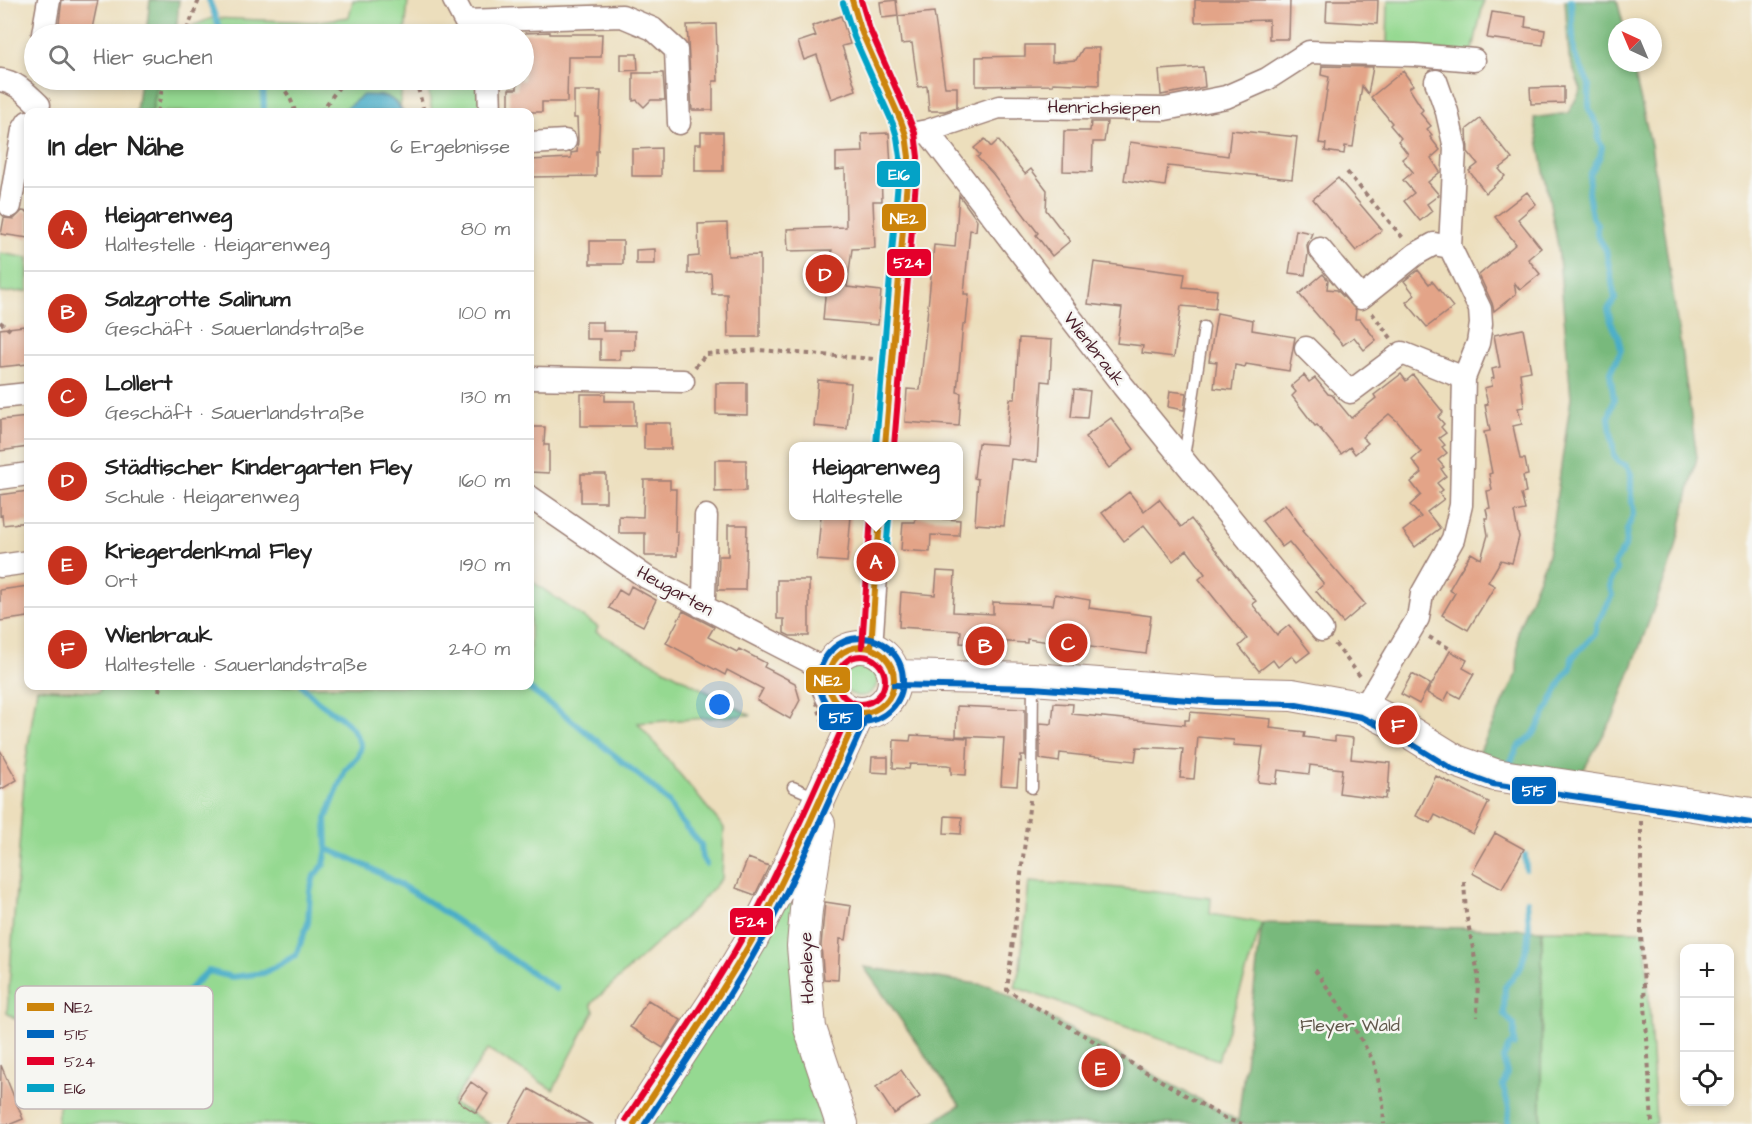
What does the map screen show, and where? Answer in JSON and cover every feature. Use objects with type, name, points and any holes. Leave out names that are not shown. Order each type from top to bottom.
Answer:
[{"type":"street","points":[[45,24],[49,0]]},
{"type":"street","points":[[454,0],[470,24]]},
{"type":"street","points":[[852,0],[862,33],[916,133],[909,157],[885,442]]},
{"type":"street","points":[[522,24],[621,16],[653,29],[676,50],[679,123]]},
{"type":"street","name":"Henrichsiepen","points":[[916,133],[999,106],[1165,109],[1226,97],[1267,79],[1310,52],[1415,55],[1474,60]]},
{"type":"street","points":[[0,80],[8,81],[19,87],[31,108]]},
{"type":"street","points":[[1364,708],[1418,618],[1422,594],[1453,539],[1461,505],[1464,378],[1478,343],[1482,324],[1480,309],[1450,247],[1455,148],[1447,112],[1436,81]]},
{"type":"street","points":[[34,108],[35,90]]},
{"type":"street","points":[[489,90],[490,108]]},
{"type":"street","points":[[10,206],[24,128]]},
{"type":"street","name":"Wienbrauk","points":[[916,133],[1322,630]]},
{"type":"street","points":[[534,143],[565,141]]},
{"type":"street","points":[[1320,249],[1361,298],[1416,254],[1434,244],[1450,247]]},
{"type":"street","points":[[1306,348],[1350,392],[1402,353],[1464,378]]},
{"type":"street","points":[[534,378],[683,381]]},
{"type":"street","points":[[0,397],[24,394]]},
{"type":"street","points":[[0,478],[24,475]]},
{"type":"street","name":"Heugarten","points":[[534,501],[646,577],[820,668]]},
{"type":"street","points":[[701,606],[704,597],[706,516]]},
{"type":"street","points":[[871,648],[880,520]]},
{"type":"street","points":[[0,566],[24,563]]},
{"type":"street","points":[[857,646],[871,648],[882,654],[890,664],[894,676],[892,691],[885,703],[873,711],[859,713],[845,710],[833,700],[820,668],[844,650],[857,646]]},
{"type":"street","points":[[894,676],[1033,679],[1216,693],[1292,695],[1364,708],[1398,725],[1456,761],[1509,779],[1752,814]]},
{"type":"street","points":[[634,1124],[717,998],[752,939],[781,883],[809,798],[859,713]]},
{"type":"street","name":"Hoheleye","points":[[809,798],[819,828],[806,910],[803,946],[810,1028],[842,1124]]},
{"type":"lane","points":[[1184,461],[1204,327]]},
{"type":"lane","points":[[1032,788],[1033,679]]},
{"type":"path","points":[[189,24],[199,0]]},
{"type":"path","points":[[158,108],[162,90]]},
{"type":"path","points":[[284,90],[293,108]]},
{"type":"path","points":[[324,108],[337,90]]},
{"type":"path","points":[[418,90],[423,108]]},
{"type":"path","points":[[1347,172],[1416,254]]},
{"type":"path","points":[[1361,298],[1402,353]]},
{"type":"path","points":[[0,322],[10,330]]},
{"type":"path","points":[[683,381],[706,354],[759,350],[892,360]]},
{"type":"path","points":[[1413,627],[1452,650]]},
{"type":"path","points":[[1322,630],[1347,657],[1363,679],[1364,708]]},
{"type":"path","points":[[820,668],[809,678],[826,729],[824,735]]},
{"type":"path","points":[[1032,788],[1007,990],[1226,1121],[1242,1124]]},
{"type":"path","points":[[1641,797],[1641,935],[1652,1124]]},
{"type":"path","points":[[1464,882],[1466,913],[1478,974],[1477,1017]]},
{"type":"path","points":[[1315,970],[1348,1017],[1374,1062],[1383,1101],[1384,1124]]},
{"type":"green space","points":[[150,0],[179,0],[177,24],[147,24]]},
{"type":"green space","points":[[353,0],[408,0],[406,24],[197,24],[212,18],[314,22],[349,17]]},
{"type":"green space","points":[[1388,0],[1484,0],[1472,54],[1387,45]]},
{"type":"green space","points":[[1565,0],[1617,0],[1622,18],[1608,18],[1608,72],[1634,72],[1651,145],[1697,457],[1675,551],[1614,716],[1579,778],[1477,757],[1517,674],[1518,630],[1548,555],[1571,398],[1558,246],[1534,118],[1568,113],[1581,90],[1569,57]]},
{"type":"green space","points":[[139,90],[156,90],[153,108],[136,108]]},
{"type":"green space","points":[[156,90],[401,90],[400,108],[153,108]]},
{"type":"green space","points":[[430,90],[482,90],[482,108],[431,108]]},
{"type":"green space","points":[[0,253],[24,257],[24,291],[0,293]]},
{"type":"green space","points":[[534,583],[598,627],[596,632],[750,715],[638,723],[724,828],[722,878],[696,907],[591,1004],[594,1011],[553,1090],[488,1049],[452,1103],[491,1124],[57,1124],[58,1109],[213,1109],[213,986],[15,986],[15,1018],[7,1013],[25,766],[37,690],[99,692],[100,690],[534,690]]},
{"type":"green space","points":[[860,660],[873,665],[878,678],[873,691],[860,696],[847,691],[842,678],[847,665]]},
{"type":"green space","points":[[803,871],[801,1031],[812,1092],[823,1124],[647,1124]]},
{"type":"green space","points":[[1029,882],[1109,887],[1211,898],[1210,914],[1262,923],[1218,1060],[1015,987],[1020,967]]},
{"type":"green space","name":"Fleyer Wald","points":[[1262,923],[1542,930],[1541,1124],[930,1124],[960,1105],[864,967],[991,986],[1238,1121]]},
{"type":"green space","points":[[1542,930],[1645,931],[1656,1124],[1541,1124]]},
{"type":"water","points":[[363,95],[376,95],[391,99],[400,108],[346,108]]},
{"type":"building","points":[[62,0],[98,0],[93,24],[59,23]]},
{"type":"building","points":[[896,0],[898,16],[882,18],[880,2]]},
{"type":"building","points":[[1195,0],[1290,0],[1289,39],[1269,39],[1269,20],[1195,22]]},
{"type":"building","points":[[1327,0],[1378,0],[1377,24],[1326,21]]},
{"type":"building","points":[[934,12],[945,87],[957,87],[957,107],[945,111],[929,111],[927,86],[918,87],[912,43],[901,44],[898,16]]},
{"type":"building","points":[[1492,12],[1526,17],[1525,27],[1545,30],[1543,45],[1487,38]]},
{"type":"building","points":[[841,16],[850,44],[842,46],[856,90],[831,99],[817,55],[804,60],[798,42],[816,36],[812,26]]},
{"type":"building","points":[[716,24],[718,81],[713,81],[713,110],[692,110],[687,25]]},
{"type":"building","points":[[534,33],[602,34],[601,57],[568,57],[567,102],[542,102],[542,112],[534,112],[534,108],[509,108],[509,90],[534,90]]},
{"type":"building","points":[[1025,45],[1052,45],[1052,62],[1076,60],[1083,48],[1099,48],[1099,85],[1053,83],[1053,85],[976,86],[976,57],[1025,56]]},
{"type":"building","points":[[621,54],[637,54],[638,70],[621,71]]},
{"type":"building","points":[[1322,66],[1373,67],[1368,94],[1362,86],[1353,147],[1345,146],[1344,154],[1325,151],[1326,144],[1319,143],[1329,77],[1321,75]]},
{"type":"building","points":[[1203,67],[1205,87],[1161,95],[1159,70]]},
{"type":"building","points":[[1403,71],[1413,85],[1409,88],[1423,110],[1420,113],[1431,126],[1427,129],[1432,135],[1430,137],[1440,150],[1431,158],[1440,172],[1428,182],[1439,195],[1427,204],[1432,211],[1420,221],[1404,201],[1414,193],[1403,180],[1413,172],[1402,159],[1408,154],[1398,141],[1401,138],[1390,125],[1392,123],[1371,97]]},
{"type":"building","points":[[633,73],[663,73],[665,100],[651,100],[644,107],[637,100],[633,101]]},
{"type":"building","points":[[1564,87],[1564,103],[1531,104],[1530,88]]},
{"type":"building","points":[[574,91],[601,91],[596,176],[534,177],[534,160],[571,158],[571,153],[577,152],[577,118],[574,118]]},
{"type":"building","points":[[1480,119],[1512,159],[1499,169],[1505,176],[1486,193],[1469,171],[1478,164],[1468,152],[1467,129]]},
{"type":"building","points":[[1091,122],[1107,122],[1104,142],[1093,142],[1092,172],[1063,171],[1064,131],[1090,131]]},
{"type":"building","points":[[1231,130],[1297,137],[1292,179],[1168,166],[1165,186],[1124,180],[1130,142],[1228,156]]},
{"type":"building","points":[[701,132],[723,132],[723,171],[695,171],[695,144],[701,144]]},
{"type":"building","points":[[889,133],[891,166],[881,167],[882,201],[873,201],[875,248],[852,249],[847,287],[881,291],[878,325],[823,320],[832,250],[788,251],[787,229],[846,227],[845,169],[836,170],[836,153],[863,152],[862,134]]},
{"type":"building","points":[[985,139],[991,147],[998,140],[1025,174],[1031,169],[1047,190],[1046,210],[1070,241],[1052,256],[1036,235],[1038,233],[993,174],[977,157],[980,155],[974,148]]},
{"type":"building","points":[[661,148],[661,176],[632,176],[632,149]]},
{"type":"building","points":[[1338,178],[1382,230],[1356,251],[1313,199]]},
{"type":"building","points":[[1527,192],[1536,204],[1518,219],[1541,248],[1528,259],[1540,274],[1520,290],[1514,282],[1516,294],[1494,311],[1479,275],[1516,244],[1495,217]]},
{"type":"building","points":[[959,195],[977,220],[976,231],[970,230],[964,294],[969,294],[966,324],[963,324],[957,392],[961,393],[959,426],[905,422],[907,389],[920,390],[934,245],[955,247]]},
{"type":"building","points":[[24,211],[24,237],[1,234],[4,218],[14,219]]},
{"type":"building","points":[[727,223],[728,256],[760,255],[760,337],[728,337],[727,294],[712,294],[711,273],[688,274],[688,257],[699,256],[698,224]]},
{"type":"building","points":[[1296,230],[1312,233],[1307,245],[1305,275],[1289,273]]},
{"type":"building","points":[[590,241],[623,241],[623,264],[590,264]]},
{"type":"building","points":[[655,249],[655,264],[636,264],[636,250]]},
{"type":"building","points":[[1094,262],[1185,274],[1183,287],[1217,290],[1215,309],[1181,306],[1174,357],[1142,353],[1143,346],[1117,343],[1122,308],[1088,304]]},
{"type":"building","points":[[1418,270],[1429,284],[1432,281],[1453,307],[1427,327],[1406,302],[1415,295],[1404,281]]},
{"type":"building","points":[[1323,274],[1328,280],[1327,289],[1337,290],[1356,310],[1355,319],[1360,319],[1376,340],[1364,350],[1354,337],[1343,345],[1299,294]]},
{"type":"building","points":[[1217,313],[1253,320],[1252,330],[1295,337],[1289,371],[1246,364],[1245,367],[1235,365],[1232,390],[1214,388],[1217,362],[1209,361]]},
{"type":"building","points":[[586,322],[603,322],[603,331],[635,331],[635,350],[620,350],[620,360],[600,360],[600,339],[586,339]]},
{"type":"building","points":[[24,326],[24,364],[0,367],[0,329]]},
{"type":"building","points":[[1523,329],[1531,371],[1520,373],[1524,407],[1518,408],[1522,424],[1513,426],[1520,459],[1525,459],[1528,475],[1523,476],[1526,493],[1521,494],[1525,510],[1514,512],[1519,537],[1512,563],[1501,560],[1488,582],[1495,586],[1468,630],[1442,615],[1455,593],[1449,590],[1458,574],[1471,553],[1481,559],[1488,535],[1485,518],[1488,518],[1486,509],[1490,508],[1487,491],[1492,490],[1489,474],[1492,473],[1484,432],[1490,431],[1484,388],[1492,386],[1491,379],[1494,378],[1492,369],[1500,367],[1494,335]]},
{"type":"building","points":[[1019,338],[1052,340],[1050,382],[1042,381],[1037,462],[1011,459],[1004,526],[975,524],[978,479],[974,478],[978,443],[1006,445],[1010,399],[1015,399]]},
{"type":"building","points":[[1401,374],[1406,381],[1413,375],[1443,412],[1438,417],[1444,424],[1441,427],[1446,433],[1439,438],[1445,445],[1442,447],[1447,453],[1438,460],[1444,467],[1441,469],[1446,476],[1437,483],[1443,490],[1439,493],[1444,499],[1427,512],[1440,528],[1415,547],[1403,531],[1421,517],[1410,505],[1421,495],[1411,482],[1422,473],[1412,460],[1421,452],[1389,414],[1362,437],[1368,443],[1355,454],[1350,447],[1341,454],[1292,396],[1296,392],[1291,386],[1304,375],[1309,382],[1315,378],[1351,418],[1376,398],[1374,395]]},
{"type":"building","points":[[818,380],[851,383],[847,429],[814,426]]},
{"type":"building","points":[[716,383],[747,383],[747,415],[716,414]]},
{"type":"building","points":[[1074,389],[1090,391],[1087,418],[1071,417]]},
{"type":"building","points":[[1170,391],[1186,393],[1184,410],[1168,407]]},
{"type":"building","points":[[581,394],[605,394],[605,401],[635,401],[635,426],[581,426]]},
{"type":"building","points":[[24,417],[24,448],[0,451],[0,420]]},
{"type":"building","points":[[1111,418],[1134,449],[1109,468],[1085,437]]},
{"type":"building","points":[[644,423],[671,423],[671,449],[644,449]]},
{"type":"building","points":[[534,427],[545,427],[544,445],[549,445],[549,473],[534,472]]},
{"type":"building","points":[[715,460],[746,460],[746,491],[715,492]]},
{"type":"building","points":[[581,474],[606,474],[606,502],[581,502]]},
{"type":"building","points":[[644,480],[670,480],[670,489],[676,489],[677,556],[645,556],[645,533],[619,533],[619,516],[643,517]]},
{"type":"building","points":[[24,492],[24,522],[3,525],[2,515],[0,516],[0,495]]},
{"type":"building","points":[[1129,492],[1144,511],[1159,499],[1181,527],[1191,519],[1256,601],[1252,604],[1277,635],[1289,625],[1310,652],[1297,662],[1292,656],[1278,667],[1273,660],[1259,671],[1239,646],[1247,639],[1199,579],[1205,574],[1187,550],[1173,561],[1144,525],[1124,541],[1102,513]]},
{"type":"building","points":[[1285,504],[1304,530],[1302,531],[1365,604],[1343,623],[1316,591],[1324,584],[1289,542],[1282,547],[1262,521]]},
{"type":"building","points":[[821,520],[851,520],[847,562],[817,560]]},
{"type":"building","points":[[915,520],[960,520],[959,536],[931,535],[930,552],[901,550],[903,522],[915,522]]},
{"type":"building","points":[[728,525],[747,525],[745,590],[718,590],[719,556],[728,556]]},
{"type":"building","points":[[937,571],[955,572],[953,612],[993,614],[993,602],[1053,605],[1055,594],[1090,600],[1089,608],[1151,616],[1146,654],[1027,639],[1027,643],[993,641],[992,645],[960,643],[961,631],[899,627],[901,592],[935,595]]},
{"type":"building","points":[[777,580],[809,580],[809,636],[790,636],[784,633],[784,619],[777,619]]},
{"type":"building","points":[[631,586],[656,600],[643,626],[609,608],[619,590],[627,595]]},
{"type":"building","points":[[24,587],[24,618],[0,621],[0,590]]},
{"type":"building","points":[[683,611],[714,627],[708,637],[737,652],[739,649],[766,663],[764,667],[795,683],[800,700],[790,719],[757,700],[763,689],[727,670],[725,675],[666,643]]},
{"type":"building","points":[[1450,651],[1467,660],[1463,668],[1474,674],[1460,698],[1449,692],[1444,702],[1427,693]]},
{"type":"building","points":[[1412,674],[1430,684],[1419,704],[1401,694]]},
{"type":"building","points":[[1054,703],[1073,704],[1072,714],[1185,725],[1185,720],[1189,720],[1190,712],[1271,719],[1270,728],[1305,732],[1304,737],[1335,741],[1335,736],[1353,738],[1351,759],[1390,763],[1388,793],[1386,792],[1385,799],[1339,793],[1342,769],[1310,765],[1309,774],[1278,770],[1276,784],[1258,782],[1263,747],[1233,745],[1234,740],[1198,737],[1194,779],[1180,778],[1183,749],[1137,747],[1135,761],[1060,753],[1059,762],[1040,759],[1040,723],[1052,724]]},
{"type":"building","points":[[957,706],[1025,709],[1025,756],[1021,756],[1021,762],[1019,761],[1017,786],[1001,785],[1004,738],[956,736]]},
{"type":"building","points":[[911,735],[968,738],[966,775],[951,774],[951,766],[947,765],[910,764],[909,769],[893,768],[894,740],[910,741]]},
{"type":"building","points":[[0,750],[17,780],[0,790]]},
{"type":"building","points":[[872,757],[888,757],[888,773],[871,772]]},
{"type":"building","points":[[1436,776],[1489,802],[1473,834],[1435,815],[1431,823],[1416,816]]},
{"type":"building","points":[[945,816],[962,817],[961,834],[944,833]]},
{"type":"building","points":[[1495,833],[1524,849],[1502,889],[1472,873]]},
{"type":"building","points":[[748,858],[769,866],[755,895],[736,888]]},
{"type":"building","points":[[825,902],[851,906],[846,940],[840,939],[838,980],[824,979],[821,946]]},
{"type":"building","points":[[648,1000],[681,1020],[663,1048],[630,1027]]},
{"type":"building","points":[[1,1065],[15,1099],[15,1109],[19,1109],[23,1119],[11,1124],[0,1124]]},
{"type":"building","points":[[901,1070],[920,1097],[894,1114],[876,1087]]},
{"type":"building","points":[[471,1082],[488,1094],[476,1113],[458,1101]]},
{"type":"building","points":[[529,1089],[591,1124],[509,1124]]},
{"type":"waterway","points":[[209,0],[218,24]]},
{"type":"waterway","points":[[1508,767],[1518,747],[1533,735],[1564,676],[1571,668],[1572,658],[1595,634],[1597,624],[1612,595],[1610,582],[1617,570],[1614,564],[1625,547],[1627,530],[1634,512],[1631,474],[1627,466],[1618,462],[1614,455],[1609,417],[1614,399],[1610,373],[1621,350],[1608,309],[1615,299],[1606,250],[1597,235],[1597,224],[1592,217],[1588,192],[1590,175],[1602,147],[1598,139],[1599,129],[1589,109],[1589,84],[1574,53],[1571,0]]},
{"type":"waterway","points":[[263,90],[264,108]]},
{"type":"waterway","points":[[193,986],[208,971],[232,977],[264,973],[296,955],[308,923],[310,891],[314,876],[324,865],[327,849],[326,819],[345,770],[358,756],[361,746],[349,725],[306,690]]},
{"type":"waterway","points":[[530,690],[569,718],[652,786],[669,803],[701,845],[702,857],[706,864]]},
{"type":"waterway","points":[[327,849],[358,862],[417,895],[556,989]]},
{"type":"waterway","points":[[1525,855],[1526,869]]},
{"type":"waterway","points":[[1508,1124],[1509,1108],[1503,1086],[1507,1073],[1503,1059],[1509,1046],[1514,1045],[1514,1025],[1504,1014],[1505,987],[1521,967],[1527,945],[1529,927],[1527,901]]},
{"type":"transit line","name":"NE2","points":[[852,0],[862,33],[901,121],[906,135],[909,157],[885,442]]},
{"type":"transit line","name":"524","points":[[861,0],[870,30],[915,133],[918,157],[894,442]]},
{"type":"transit line","name":"E16","points":[[843,3],[854,37],[893,124],[900,157],[876,442]]},
{"type":"transit line","name":"524","points":[[862,647],[871,520]]},
{"type":"transit line","name":"NE2","points":[[871,648],[880,520]]},
{"type":"transit line","name":"E16","points":[[885,563],[889,520]]},
{"type":"transit line","name":"515","points":[[861,638],[877,641],[891,650],[900,664],[903,680],[900,696],[891,710],[877,719],[861,722],[845,719],[831,710],[822,696],[819,680],[822,664],[831,650],[845,641],[861,638]]},
{"type":"transit line","name":"NE2","points":[[855,647],[867,647],[879,652],[889,662],[894,680],[892,693],[879,708],[867,713],[855,713],[843,708],[833,698],[828,686],[828,674],[833,662],[843,652],[855,647]]},
{"type":"transit line","name":"524","points":[[856,656],[866,656],[878,663],[885,675],[885,680],[885,685],[878,697],[866,704],[856,704],[841,693],[837,685],[837,675],[848,660],[856,656]]},
{"type":"transit line","name":"515","points":[[894,685],[1033,688],[1215,702],[1291,704],[1361,717],[1394,733],[1452,769],[1493,784],[1751,823]]},
{"type":"transit line","name":"524","points":[[626,1119],[730,959],[759,908],[851,709]]},
{"type":"transit line","name":"NE2","points":[[634,1124],[752,940],[794,856],[859,713]]},
{"type":"transit line","name":"515","points":[[645,1124],[719,1012],[760,943],[802,859],[867,717]]},
{"type":"place","name":"Städtischer Kindergarten Fley","points":[[825,274]]},
{"type":"place","name":"Heigarenweg","points":[[876,562]]},
{"type":"place","name":"Lollert","points":[[1068,643]]},
{"type":"place","name":"Salzgrotte Salinum","points":[[985,646]]},
{"type":"place","name":"Wienbrauk","points":[[1398,725]]},
{"type":"place","name":"Kriegerdenkmal Fley","points":[[1101,1068]]}]
